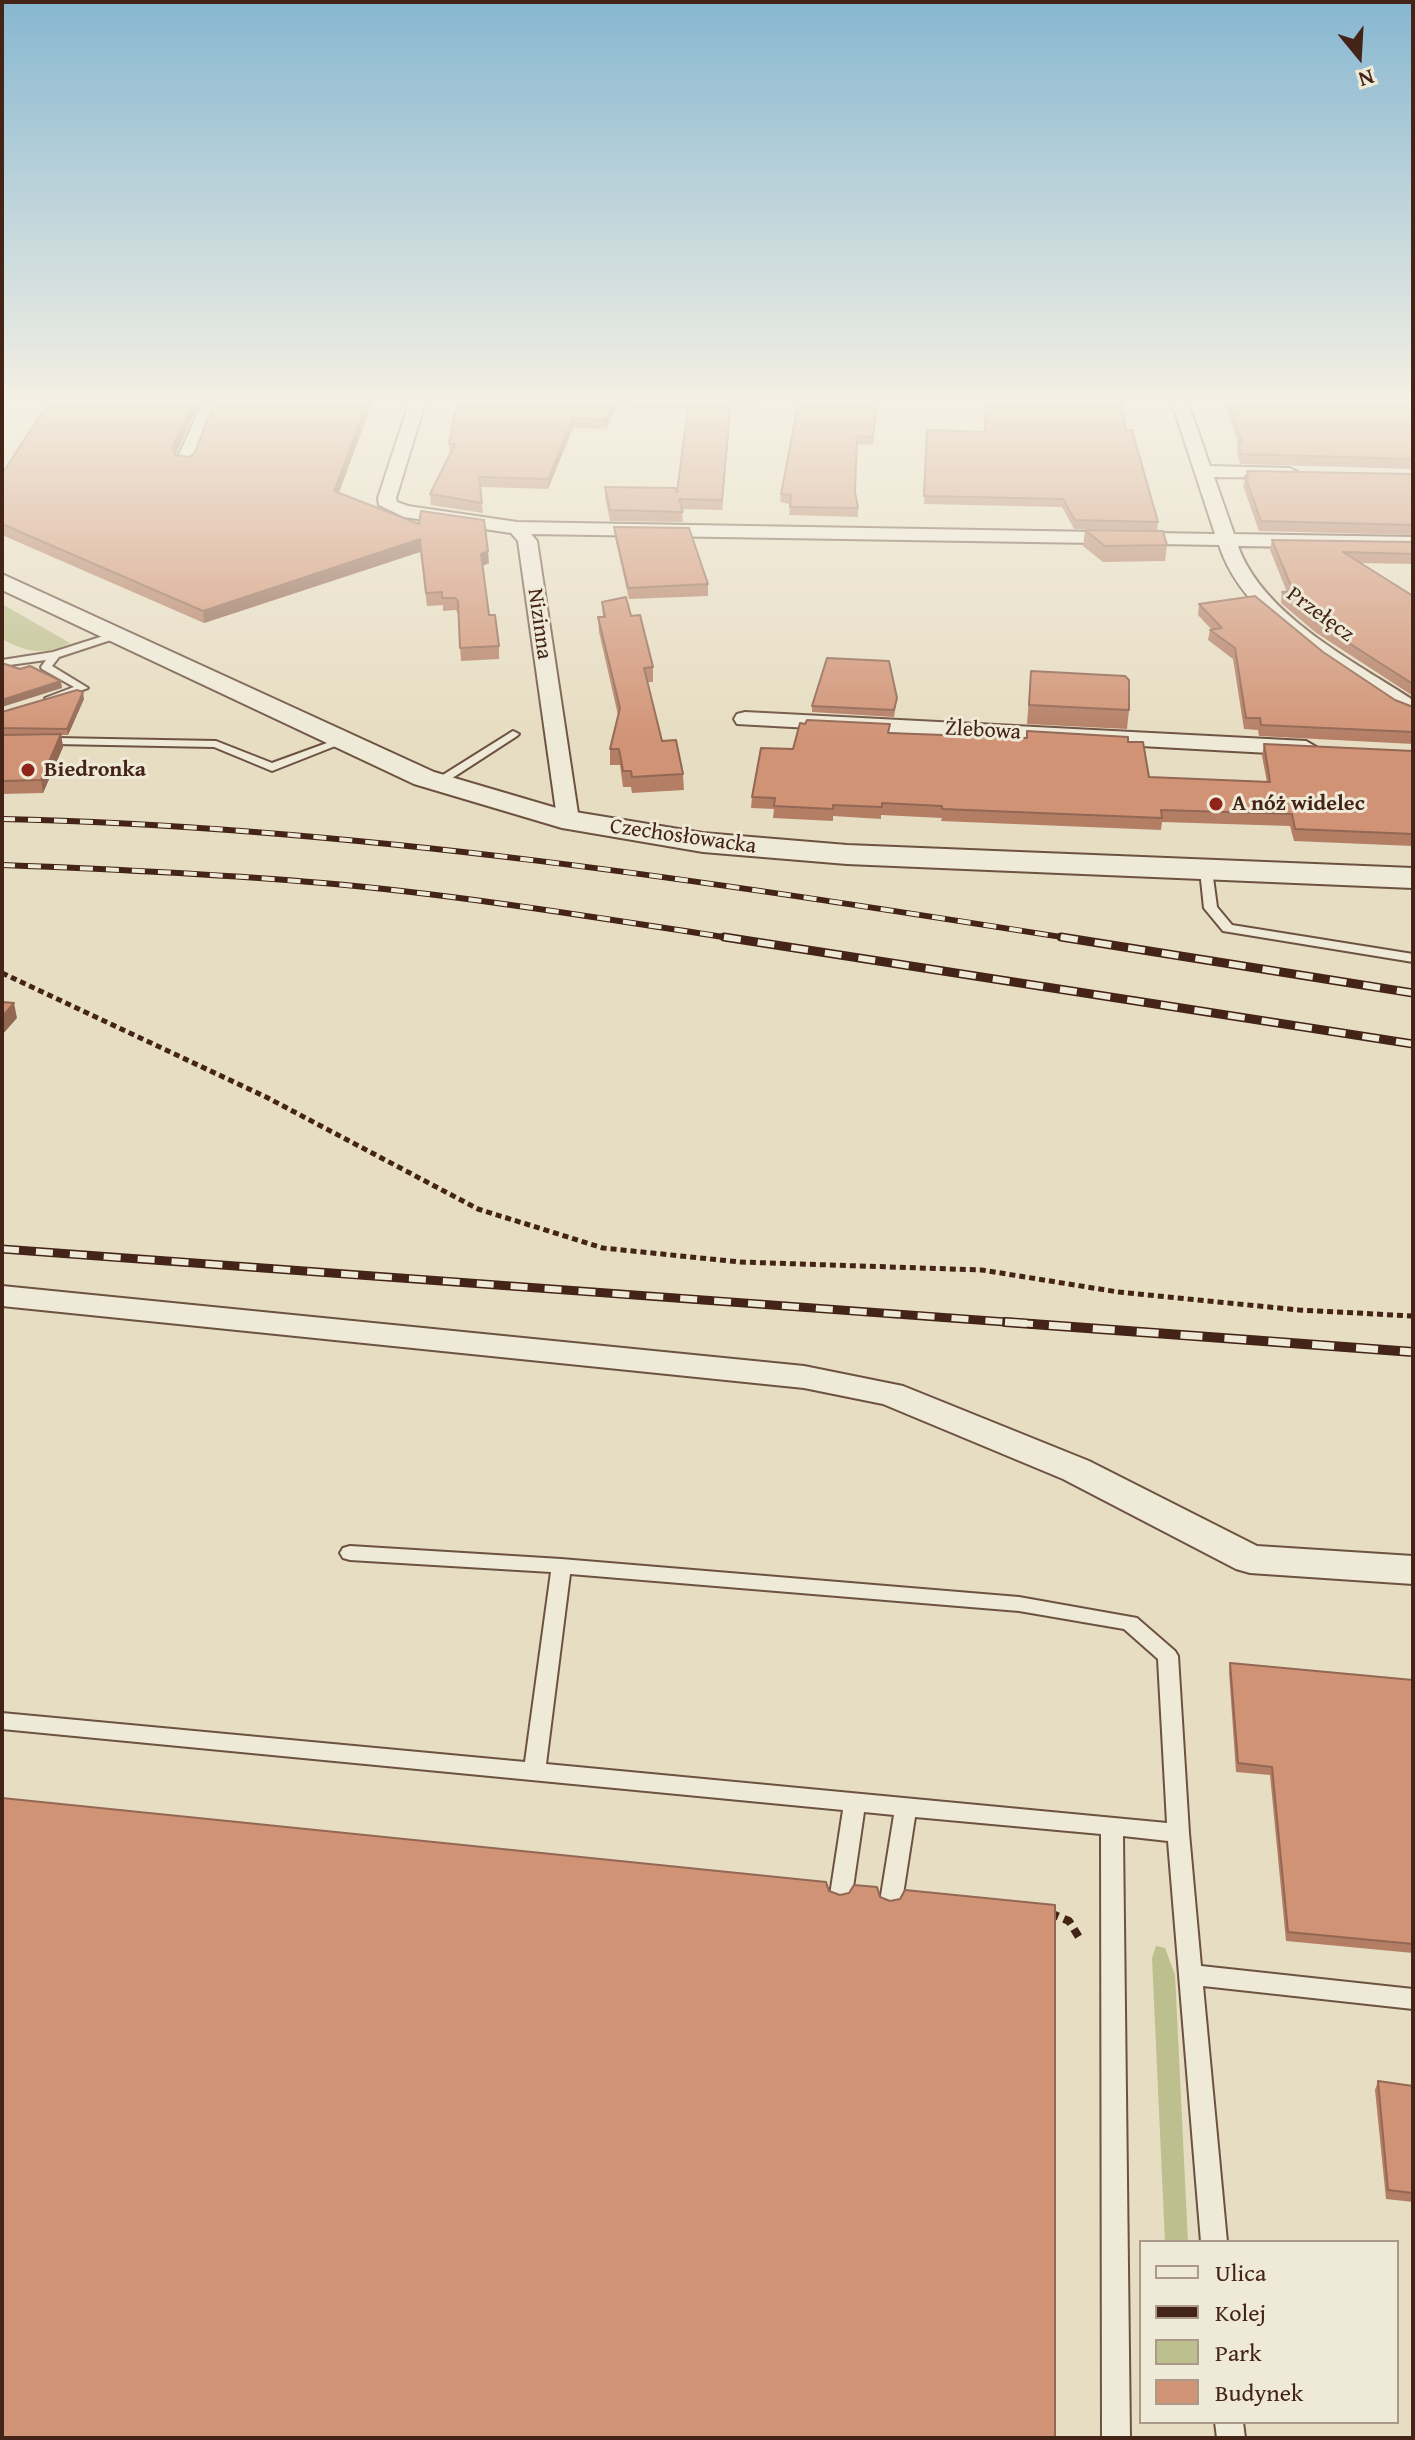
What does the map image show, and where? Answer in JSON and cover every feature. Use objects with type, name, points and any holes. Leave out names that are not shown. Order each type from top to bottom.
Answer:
[{"type":"street","points":[[423,514],[517,528],[1413,543]]},
{"type":"street","name":"Przełęcz","points":[[1219,514],[1234,563],[1268,608],[1413,710]]},
{"type":"street","name":"Nizinna","points":[[517,528],[524,535],[528,548],[567,820]]},
{"type":"street","name":"Czechosłowacka","points":[[6,584],[436,783],[567,820],[687,840],[825,854],[1413,878]]},
{"type":"street","name":"Żlebowa","points":[[745,719],[1334,750]]},
{"type":"street","points":[[2,1296],[833,1382],[891,1394],[1076,1470],[1250,1559],[1413,1570]]},
{"type":"lane","points":[[2,663],[55,655],[116,635]]},
{"type":"lane","points":[[2,652],[18,660]]},
{"type":"lane","points":[[42,701],[83,688],[46,667],[55,655]]},
{"type":"lane","points":[[436,783],[513,734]]},
{"type":"lane","points":[[2,740],[216,744],[272,767],[342,741]]},
{"type":"lane","points":[[1206,870],[1211,908],[1228,928],[1413,958]]},
{"type":"lane","points":[[350,1553],[561,1566],[1019,1604],[1130,1623],[1168,1656],[1178,1833],[1214,2240]]},
{"type":"lane","points":[[534,1772],[561,1566]]},
{"type":"lane","points":[[2,1721],[1178,1833]]},
{"type":"lane","points":[[839,1908],[855,1802]]},
{"type":"lane","points":[[889,1914],[906,1807]]},
{"type":"lane","points":[[1112,1826],[1116,2438]]},
{"type":"lane","points":[[1190,1975],[1413,1999]]},
{"type":"path","points":[[2,973],[268,1098],[478,1209],[603,1248],[740,1262],[982,1270],[1118,1292],[1299,1310],[1413,1316]]},
{"type":"path","points":[[1038,1912],[1054,1913],[1069,1921],[1087,1951]]},
{"type":"green space","points":[[2,604],[70,643],[52,650],[36,651],[2,639]]},
{"type":"green space","points":[[1156,1946],[1165,1948],[1175,1975],[1188,2240],[1165,2240],[1152,1958]]},
{"type":"building","points":[[2,514],[393,514],[419,524],[421,514],[441,514],[484,520],[488,551],[481,554],[489,615],[495,615],[499,646],[460,648],[458,601],[442,598],[442,592],[426,593],[420,539],[203,611],[2,524]]},
{"type":"building","points":[[1071,514],[1156,514],[1158,522],[1075,520]]},
{"type":"building","points":[[1258,514],[1413,514],[1413,525],[1261,521]]},
{"type":"building","points":[[614,527],[689,528],[708,584],[628,588]]},
{"type":"building","points":[[1085,530],[1163,531],[1167,545],[1105,546]]},
{"type":"building","points":[[1272,540],[1413,542],[1413,554],[1343,552],[1413,596],[1413,684],[1316,622],[1282,592],[1293,591]]},
{"type":"building","points":[[1255,596],[1323,652],[1395,700],[1413,707],[1413,732],[1261,725],[1260,718],[1246,718],[1235,648],[1210,630],[1222,628],[1199,604]]},
{"type":"building","points":[[626,597],[631,616],[640,615],[653,667],[644,668],[662,741],[676,740],[683,774],[632,777],[631,771],[623,771],[619,749],[610,749],[620,708],[598,617],[605,617],[602,602]]},
{"type":"building","points":[[827,658],[889,661],[897,698],[894,710],[812,706]]},
{"type":"building","points":[[2,663],[20,669],[30,666],[61,681],[2,700]]},
{"type":"building","points":[[1031,671],[1125,676],[1129,680],[1129,710],[1029,705]]},
{"type":"building","points":[[77,690],[83,692],[67,729],[2,728],[2,712]]},
{"type":"building","points":[[807,720],[890,724],[888,733],[1027,738],[1027,731],[1128,737],[1128,742],[1143,742],[1149,777],[1270,782],[1264,744],[1413,751],[1413,834],[1295,829],[1292,814],[1161,810],[1162,818],[942,809],[942,806],[882,803],[882,807],[833,805],[833,809],[774,806],[775,798],[752,797],[761,748],[793,749],[800,723],[805,724]]},
{"type":"building","name":"Biedronka","points":[[61,734],[41,780],[2,781],[2,735]]},
{"type":"building","points":[[2,1002],[14,1003],[2,1017]]},
{"type":"building","points":[[1230,1663],[1413,1680],[1413,1944],[1288,1932],[1272,1767],[1238,1763]]},
{"type":"building","points":[[2,1798],[826,1882],[829,1891],[840,1895],[849,1893],[854,1885],[877,1887],[880,1897],[890,1901],[900,1899],[905,1890],[1055,1905],[1055,2438],[2,2438]]},
{"type":"building","points":[[1378,2081],[1413,2086],[1413,2193],[1388,2190]]},
{"type":"railway","points":[[2,819],[272,833],[406,846],[673,879],[1062,937]]},
{"type":"railway","points":[[2,865],[203,874],[375,888],[734,938]]},
{"type":"railway","points":[[724,937],[734,938]]},
{"type":"railway","points":[[1062,937],[1074,939]]},
{"type":"railway","points":[[1062,937],[1413,993]]},
{"type":"railway","points":[[734,938],[1413,1044]]},
{"type":"railway","points":[[2,1249],[1033,1324]]},
{"type":"railway","points":[[1005,1322],[1413,1352]]},
{"type":"place","name":"Biedronka","points":[[28,770]]},
{"type":"place","name":"A nóż widelec","points":[[1216,804]]}]
